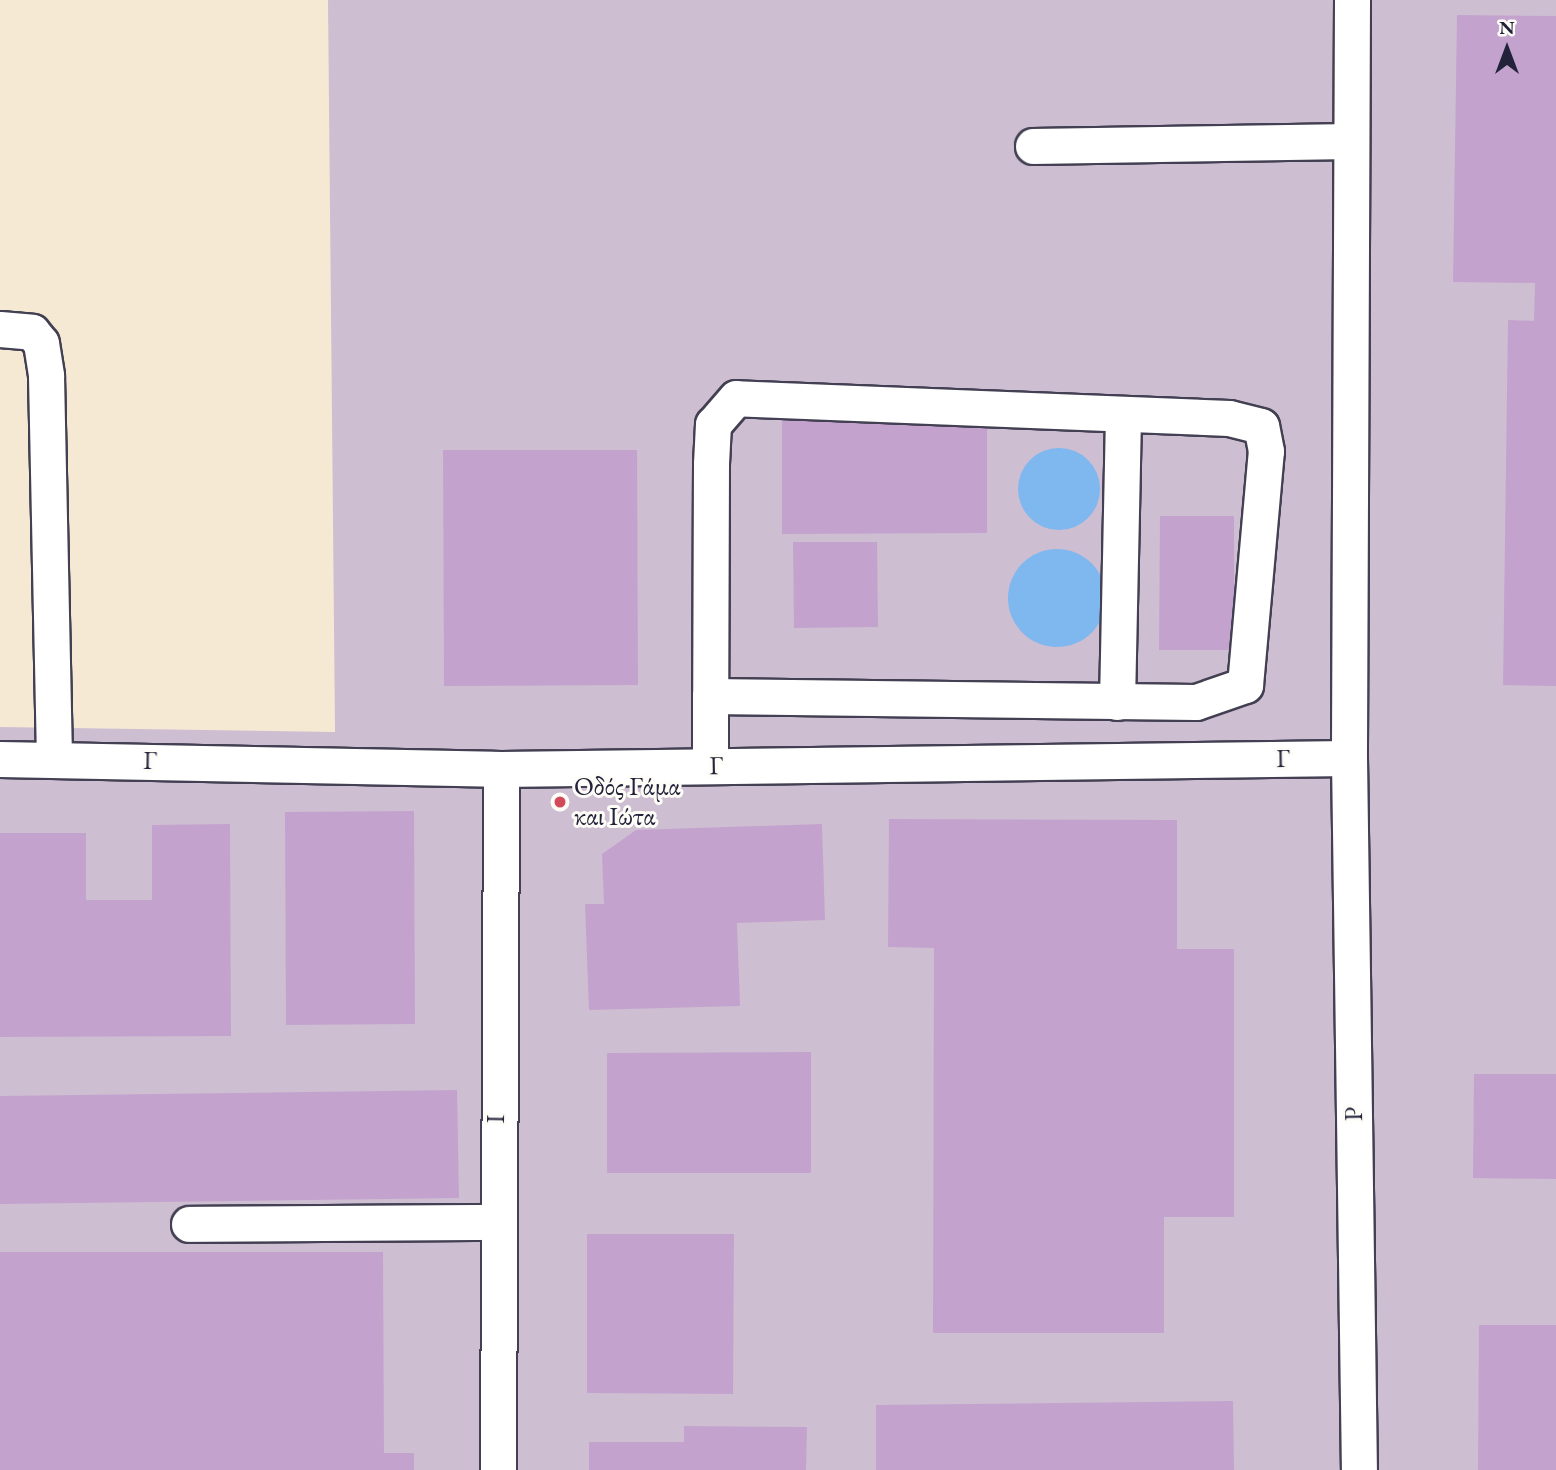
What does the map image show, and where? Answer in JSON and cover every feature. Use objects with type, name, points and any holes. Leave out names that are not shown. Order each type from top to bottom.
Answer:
[{"type":"street","name":"Ρ","points":[[1352,0],[1349,758],[1359,1470]]},
{"type":"street","points":[[1033,146],[1350,141]]},
{"type":"street","points":[[0,329],[32,332],[41,343],[46,376],[54,759]]},
{"type":"street","points":[[710,696],[1196,702],[1245,685],[1266,451],[1261,426],[1242,420],[736,398],[722,407],[713,424],[710,696],[710,766]]},
{"type":"street","points":[[1117,702],[1123,414]]},
{"type":"street","name":"Γ","points":[[0,760],[501,769],[1349,758]]},
{"type":"street","name":"Ι","points":[[498,1470],[495,1223],[501,769]]},
{"type":"street","points":[[189,1224],[495,1223]]},
{"type":"shaded area","points":[[328,0],[1556,0],[1556,1470],[0,1470],[0,727],[335,732]]},
{"type":"water","points":[[1059,448],[1075,451],[1088,460],[1097,473],[1100,489],[1097,505],[1088,518],[1075,527],[1059,530],[1043,527],[1030,518],[1021,505],[1018,489],[1021,473],[1030,460],[1043,451]]},
{"type":"water","points":[[1057,549],[1076,552],[1092,563],[1103,579],[1106,598],[1103,617],[1092,633],[1076,644],[1057,647],[1038,644],[1022,633],[1011,617],[1008,598],[1011,579],[1022,563],[1038,552]]},
{"type":"building","points":[[1457,15],[1556,16],[1556,686],[1503,685],[1508,320],[1534,321],[1535,283],[1453,282]]},
{"type":"building","points":[[987,414],[987,533],[782,534],[782,415]]},
{"type":"building","points":[[443,450],[637,450],[638,685],[444,686]]},
{"type":"building","points":[[1160,516],[1234,516],[1234,650],[1159,650]]},
{"type":"building","points":[[793,542],[877,542],[878,627],[794,628]]},
{"type":"building","points":[[414,811],[415,1024],[286,1025],[285,812]]},
{"type":"building","points":[[889,819],[1177,820],[1177,949],[1234,949],[1234,1217],[1164,1217],[1164,1333],[933,1333],[934,948],[888,947]]},
{"type":"building","points":[[230,824],[231,1036],[0,1037],[0,833],[86,833],[86,900],[152,900],[152,825]]},
{"type":"building","points":[[822,824],[825,920],[737,923],[740,1006],[589,1010],[585,904],[604,904],[602,854],[636,830]]},
{"type":"building","points":[[811,1052],[811,1173],[607,1173],[607,1053]]},
{"type":"building","points":[[1474,1074],[1556,1074],[1556,1179],[1473,1178]]},
{"type":"building","points":[[457,1090],[459,1198],[0,1204],[0,1096]]},
{"type":"building","points":[[587,1234],[734,1234],[733,1394],[587,1393]]},
{"type":"building","points":[[0,1252],[383,1252],[384,1453],[414,1453],[414,1470],[0,1470]]},
{"type":"building","points":[[1479,1325],[1556,1325],[1556,1470],[1478,1470]]},
{"type":"building","points":[[1233,1401],[1234,1470],[876,1470],[876,1405]]},
{"type":"building","points":[[684,1426],[807,1427],[806,1470],[589,1470],[589,1442],[684,1442]]},
{"type":"place","name":"Οδός Γάμα και Ιώτα","points":[[560,802]]}]
